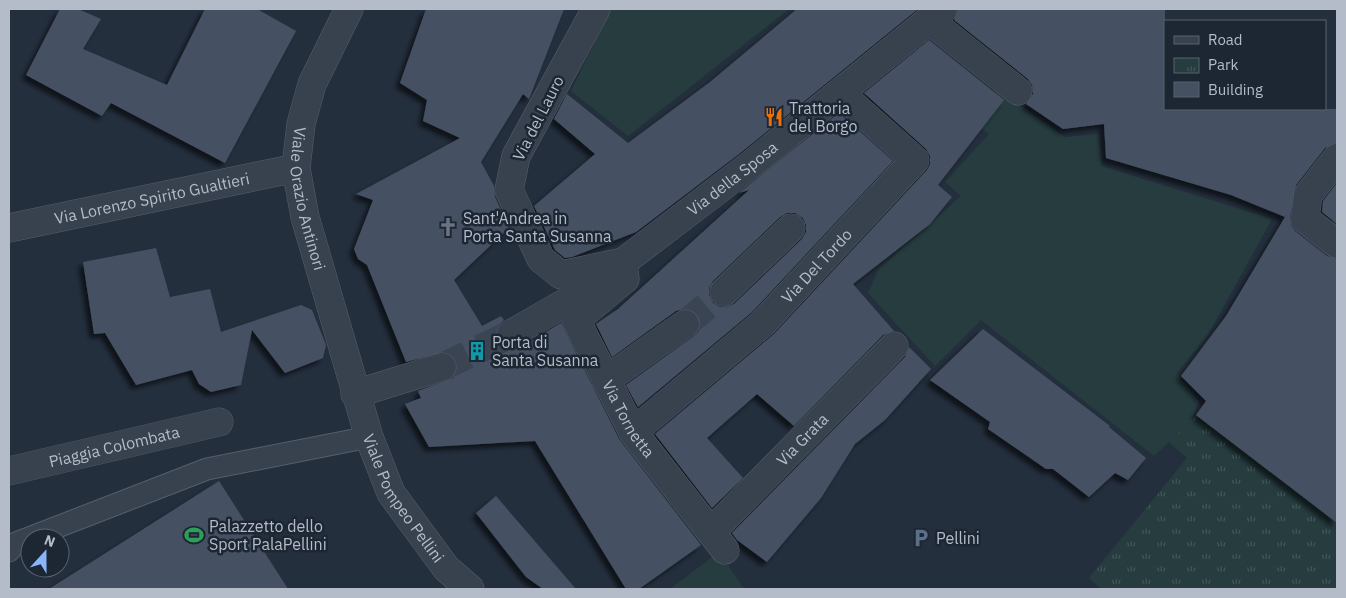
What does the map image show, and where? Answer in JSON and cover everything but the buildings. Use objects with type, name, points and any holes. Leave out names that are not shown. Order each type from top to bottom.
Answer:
[{"type":"street","name":"Viale Orazio Antinori","points":[[349,9],[312,84],[301,124],[296,168],[304,217],[355,394]]},
{"type":"street","name":"Via del Lauro","points":[[596,9],[516,156],[510,190],[519,215],[541,259],[560,275],[623,262]]},
{"type":"street","name":"Via della Sposa","points":[[511,334],[584,292],[749,166],[936,15]]},
{"type":"street","points":[[936,15],[1018,91]]},
{"type":"street","name":"Via Del Tordo","points":[[633,432],[763,323],[915,160],[840,92]]},
{"type":"street","points":[[1337,158],[1308,195],[1305,219],[1337,244]]},
{"type":"street","name":"Via Lorenzo Spirito Gualtieri","points":[[9,228],[296,168]]},
{"type":"street","points":[[724,292],[791,228]]},
{"type":"street","name":"Via Tornetta","points":[[623,262],[625,279],[576,320],[633,432],[718,541]]},
{"type":"street","points":[[606,380],[686,324]]},
{"type":"street","name":"Via Grata","points":[[718,541],[894,346]]},
{"type":"street","points":[[355,394],[442,367]]},
{"type":"street","name":"Viale Pompeo Pellini","points":[[355,394],[390,493],[446,568],[470,589]]},
{"type":"street","name":"Piaggia Colombata","points":[[9,471],[219,422]]},
{"type":"lane","points":[[9,551],[16,543],[207,469],[369,437]]},
{"type":"green space","points":[[611,9],[789,9],[628,136],[571,91]]},
{"type":"green space","points":[[998,89],[1065,137],[1098,134],[1102,166],[1272,219],[1209,333],[1177,374],[1199,401],[1191,421],[1154,456],[981,320],[935,366],[868,293],[879,269],[961,196],[945,182],[989,134],[974,122]]},
{"type":"green space","points":[[1196,415],[1337,523],[1337,589],[1101,589],[1089,578],[1187,458],[1169,442]]},
{"type":"green space","points":[[719,552],[744,589],[670,589]]},
{"type":"tunnel","points":[[685,324],[724,292]]},
{"type":"tunnel","points":[[442,367],[511,334]]},
{"type":"place","name":"Trattoria del Borgo","points":[[774,117]]},
{"type":"place","name":"Sant'Andrea in Porta Santa Susanna","points":[[448,227]]},
{"type":"place","name":"Porta di Santa Susanna","points":[[477,351]]},
{"type":"place","name":"Palazzetto dello Sport PalaPellini","points":[[194,535]]},
{"type":"place","name":"Pellini","points":[[921,538]]}]
